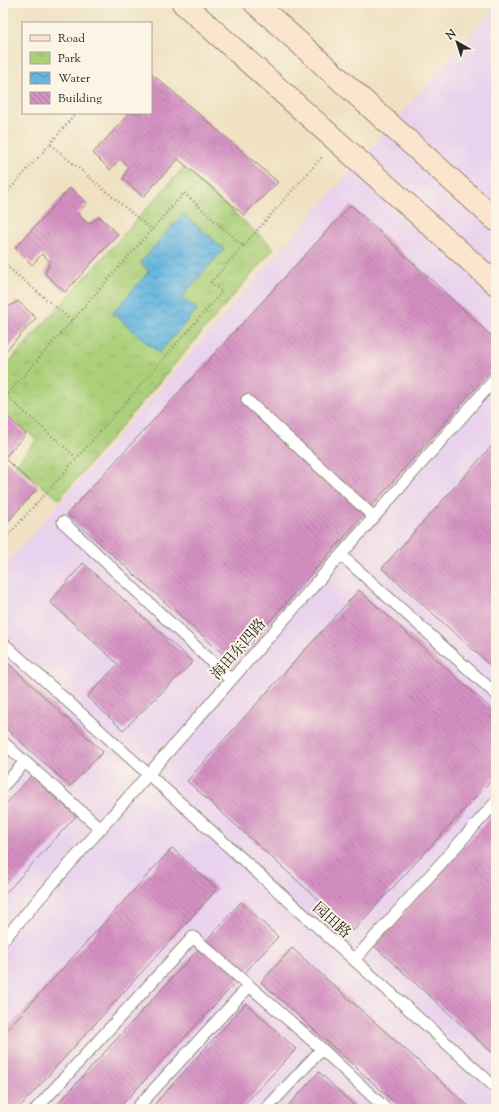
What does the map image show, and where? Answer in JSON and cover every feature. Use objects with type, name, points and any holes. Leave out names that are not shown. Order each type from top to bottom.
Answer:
[{"type":"main road","points":[[183,3],[496,284]]},
{"type":"main road","points":[[255,3],[496,220]]},
{"type":"lane","name":"海田东四路","points":[[3,940],[496,378]]},
{"type":"lane","points":[[247,400],[374,517]]},
{"type":"lane","points":[[63,522],[231,680]]},
{"type":"lane","points":[[341,554],[496,694]]},
{"type":"lane","name":"园田路","points":[[3,644],[496,1088]]},
{"type":"lane","points":[[3,742],[100,829]]},
{"type":"lane","points":[[3,786],[25,762]]},
{"type":"lane","points":[[354,960],[496,802]]},
{"type":"lane","points":[[36,1109],[193,937],[322,1049],[386,1109]]},
{"type":"lane","points":[[136,1109],[250,986]]},
{"type":"lane","points":[[266,1109],[322,1049]]},
{"type":"path","points":[[3,198],[75,114]]},
{"type":"path","points":[[3,542],[222,292],[211,282],[337,141]]},
{"type":"path","points":[[50,144],[152,230]]},
{"type":"path","points":[[6,396],[184,193],[243,246]]},
{"type":"path","points":[[3,263],[72,321]]},
{"type":"path","points":[[3,395],[77,458]]},
{"type":"shaded area","points":[[496,6],[496,1109],[3,1109],[3,567]]},
{"type":"green space","points":[[183,168],[274,248],[59,499],[15,465],[37,440],[3,411],[3,369]]},
{"type":"water","points":[[183,214],[224,249],[182,297],[197,310],[159,353],[113,313],[149,271],[140,263]]},
{"type":"building","points":[[152,74],[278,182],[244,215],[178,159],[143,197],[123,179],[128,167],[120,159],[110,170],[93,153],[128,115],[126,114],[152,114]]},
{"type":"building","points":[[70,188],[87,203],[77,214],[88,224],[100,217],[118,234],[65,292],[45,274],[50,261],[42,254],[32,265],[15,248]]},
{"type":"building","points":[[351,205],[496,340],[496,365],[233,663],[67,514]]},
{"type":"building","points":[[18,301],[36,318],[3,354],[3,305],[7,308]]},
{"type":"building","points":[[3,413],[26,434],[4,458],[38,488],[3,527]]},
{"type":"building","points":[[496,441],[496,670],[382,568]]},
{"type":"building","points":[[83,563],[193,662],[123,730],[87,697],[118,664],[50,602]]},
{"type":"building","points":[[359,590],[496,713],[496,775],[353,931],[187,781]]},
{"type":"building","points":[[8,663],[103,752],[70,786],[3,726],[3,669]]},
{"type":"building","points":[[31,776],[76,816],[3,896],[3,807]]},
{"type":"building","points":[[496,811],[496,1056],[374,946]]},
{"type":"building","points":[[172,848],[217,889],[18,1109],[3,1109],[3,1034]]},
{"type":"building","points":[[241,902],[278,937],[118,1109],[53,1109]]},
{"type":"building","points":[[292,948],[472,1109],[402,1109],[261,982]]},
{"type":"building","points":[[246,1003],[296,1049],[240,1109],[150,1109]]},
{"type":"building","points":[[319,1072],[358,1109],[285,1109]]}]
